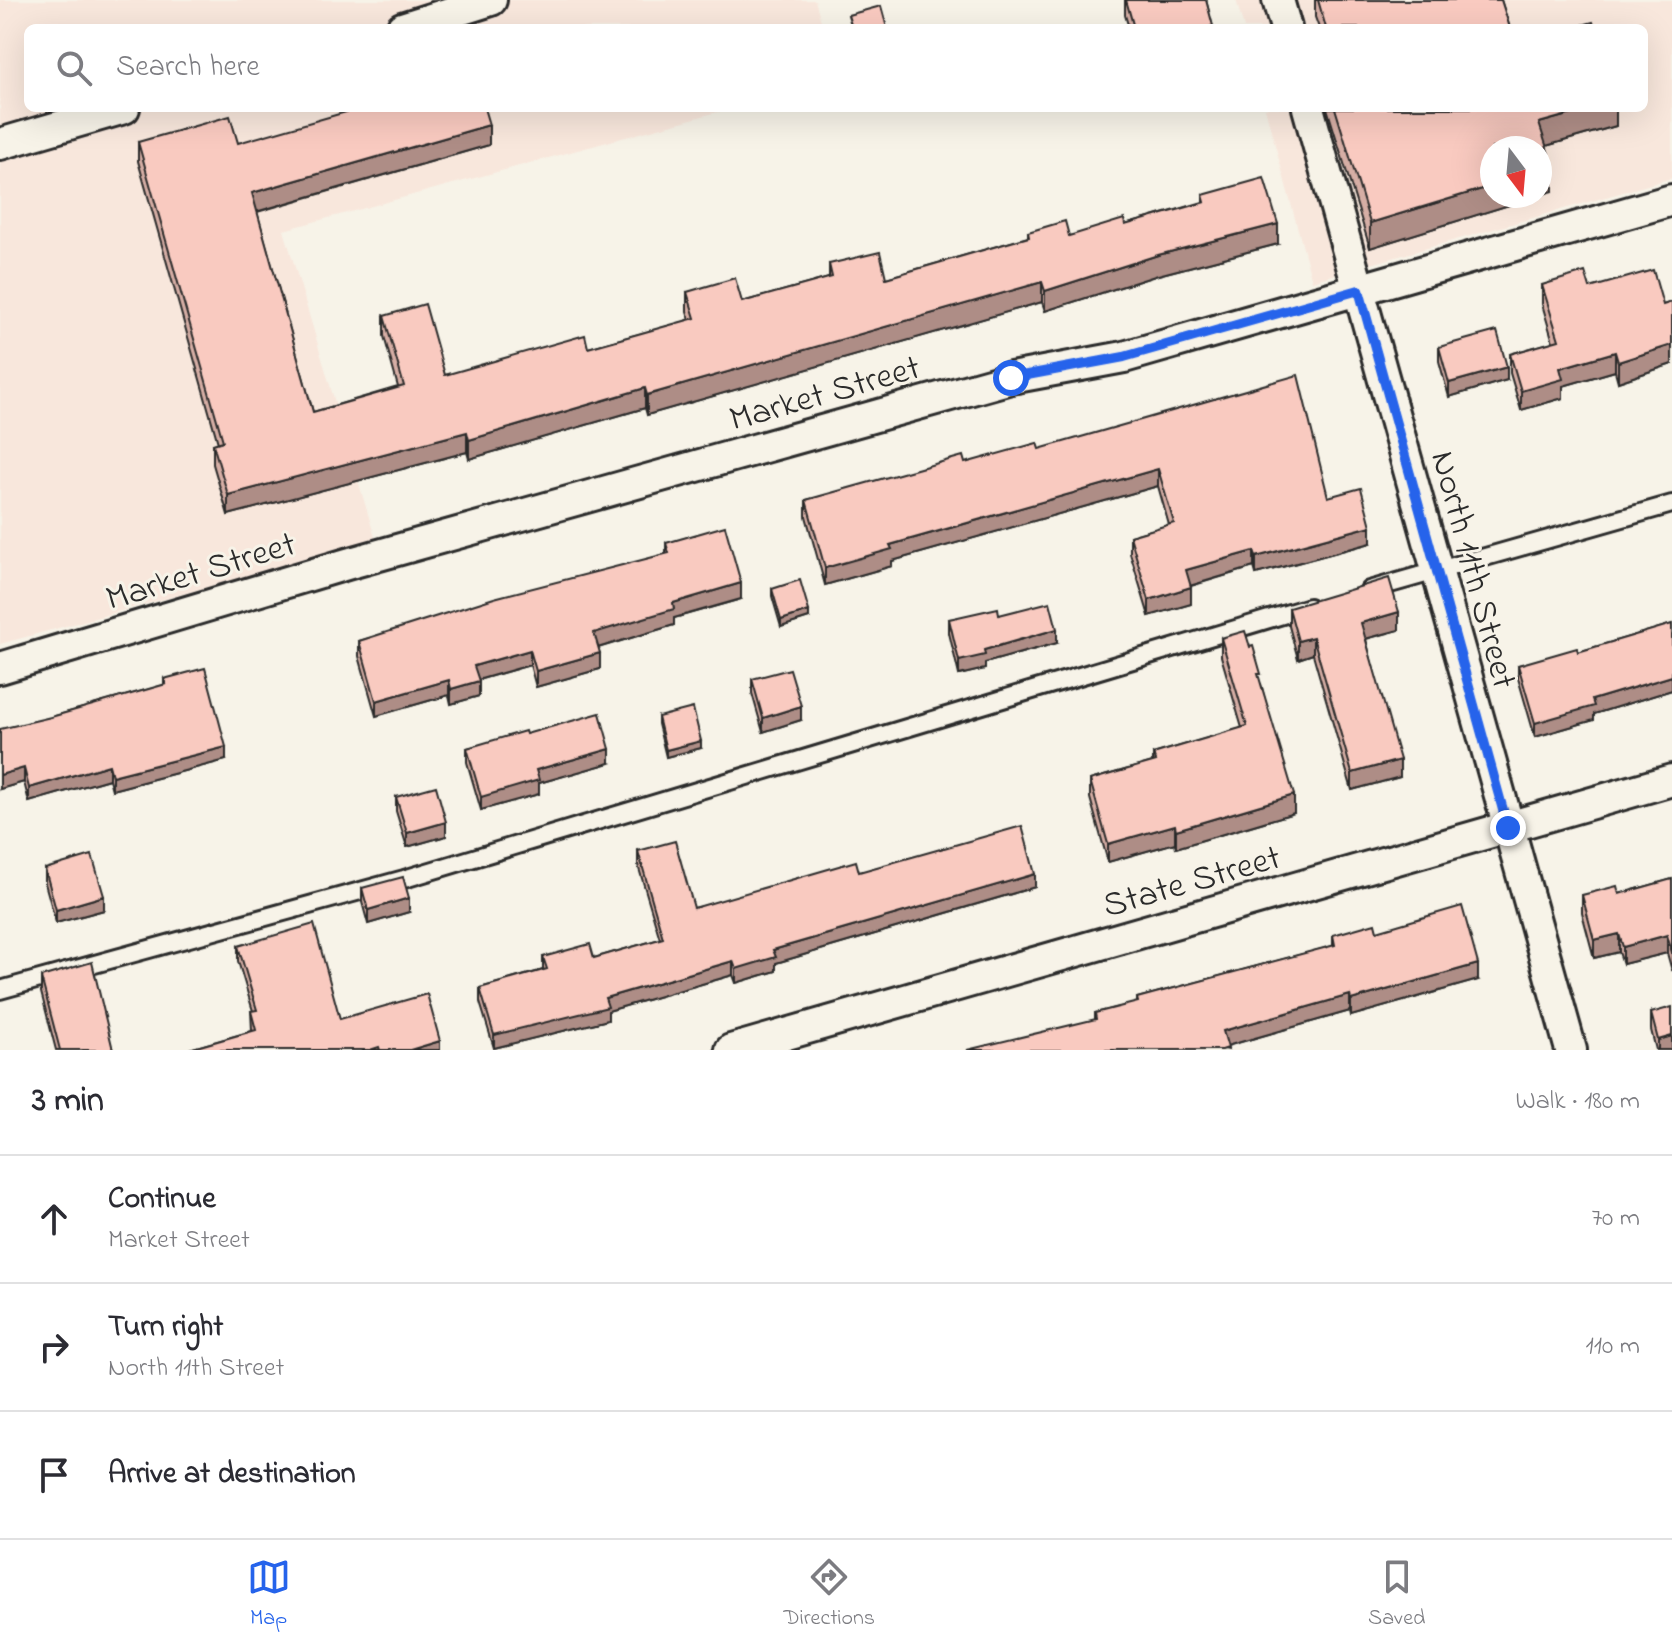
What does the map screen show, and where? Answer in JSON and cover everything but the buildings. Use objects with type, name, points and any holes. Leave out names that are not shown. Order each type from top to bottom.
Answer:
[{"type":"street","points":[[415,24],[491,0]]},
{"type":"street","points":[[1278,0],[1285,24]]},
{"type":"street","points":[[0,144],[110,112]]},
{"type":"street","name":"North 11th Street","points":[[1309,112],[1571,1050]]},
{"type":"street","name":"Market Street","points":[[2,662],[1011,378],[1124,357],[1672,200]]},
{"type":"street","name":"State Street","points":[[731,1050],[1672,780]]},
{"type":"lane","points":[[0,990],[404,879],[1337,599],[1672,504]]},
{"type":"shaded area","points":[[0,0],[815,0],[822,24],[24,24],[24,112],[717,112],[284,230],[376,541],[0,644]]},
{"type":"shaded area","points":[[1236,0],[1672,0],[1672,178],[1312,281],[1266,112],[1648,112],[1648,24],[1243,24]]},
{"type":"route","points":[[1011,378],[1124,357],[1359,290],[1508,828]]}]
